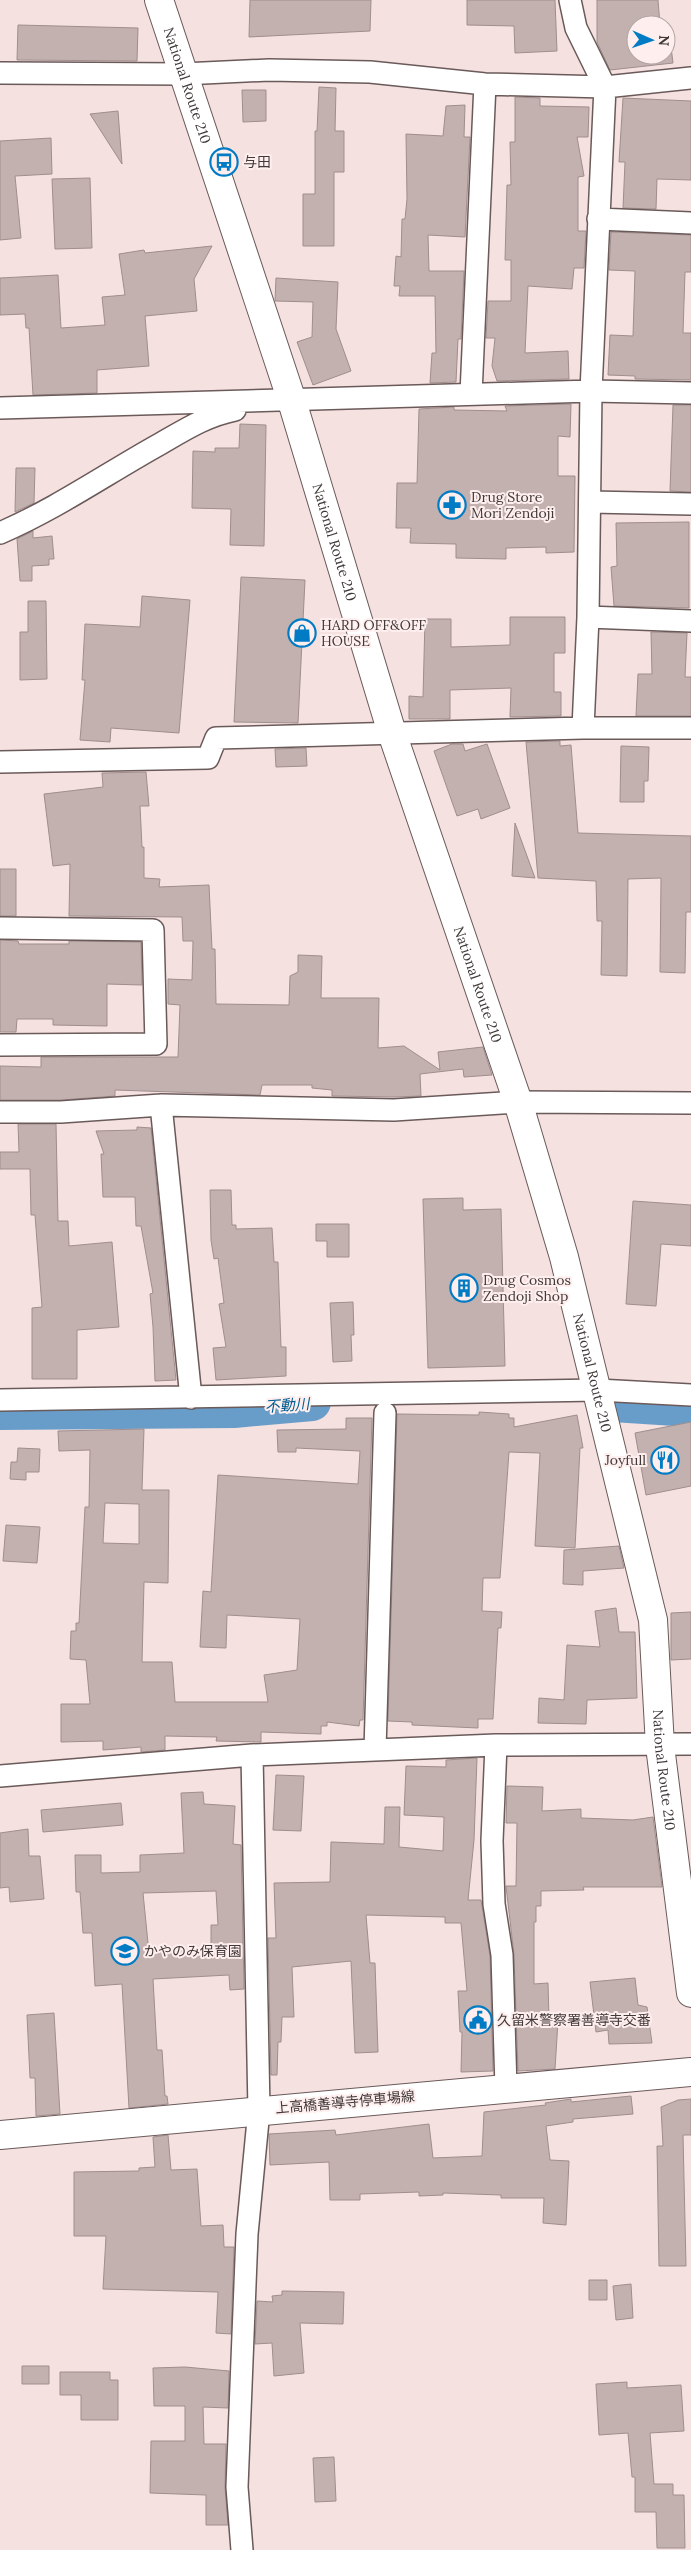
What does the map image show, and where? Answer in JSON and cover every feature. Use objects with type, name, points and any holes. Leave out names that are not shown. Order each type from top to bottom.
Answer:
[{"type":"main road","name":"National Route 210","points":[[159,0],[291,398],[392,733],[518,1102],[564,1257],[653,1620],[660,1746],[691,1993]]},
{"type":"main road","name":"上高橋善導寺停車場線","points":[[0,2135],[691,2072]]},
{"type":"street","points":[[570,0],[576,28],[605,87],[591,391],[588,617],[583,728]]},
{"type":"street","points":[[0,73],[184,74],[269,70],[370,72],[485,84],[605,87],[691,78]]},
{"type":"street","points":[[471,394],[485,84]]},
{"type":"street","points":[[598,219],[691,223]]},
{"type":"street","points":[[0,408],[291,398],[591,391],[691,393]]},
{"type":"street","points":[[0,533],[36,518],[118,467],[212,414],[291,398]]},
{"type":"street","points":[[590,502],[691,504]]},
{"type":"street","points":[[588,617],[691,621]]},
{"type":"street","points":[[0,762],[208,758],[216,738],[583,728],[691,728]]},
{"type":"street","points":[[0,928],[152,930],[156,1044],[0,1045]]},
{"type":"street","points":[[0,1112],[61,1112],[161,1105],[394,1110],[518,1102],[691,1103]]},
{"type":"street","points":[[161,1105],[191,1398]]},
{"type":"street","points":[[0,1400],[191,1398],[385,1392],[598,1390],[691,1395]]},
{"type":"street","points":[[375,1750],[384,1413]]},
{"type":"street","points":[[0,1776],[252,1755],[496,1745],[660,1746],[691,1744]]},
{"type":"street","points":[[496,1745],[492,1841],[494,1904],[502,1955],[506,2088]]},
{"type":"street","points":[[242,2550],[237,2487],[247,2234],[259,2110],[252,1755]]},
{"type":"building","points":[[250,0],[371,0],[370,31],[249,37]]},
{"type":"building","points":[[467,0],[555,0],[557,51],[515,53],[514,26],[467,25]]},
{"type":"building","points":[[597,0],[658,0],[659,15],[626,15],[626,65],[655,65],[610,70],[597,42]]},
{"type":"building","points":[[18,25],[138,28],[137,61],[17,60]]},
{"type":"building","points":[[319,87],[336,88],[335,131],[344,131],[344,172],[334,172],[334,246],[303,246],[303,194],[315,194],[315,131],[317,131]]},
{"type":"building","points":[[242,90],[266,90],[266,121],[243,122]]},
{"type":"building","points":[[515,97],[540,98],[540,106],[589,107],[588,137],[577,137],[584,176],[578,177],[578,231],[586,231],[584,268],[574,268],[572,289],[528,286],[525,353],[568,351],[569,379],[497,381],[492,366],[495,338],[486,338],[488,301],[511,301],[511,260],[505,260],[507,185],[511,185],[510,142],[515,142]]},
{"type":"building","points":[[623,98],[691,101],[691,180],[657,179],[656,209],[623,208],[625,162],[619,162]]},
{"type":"building","points":[[465,105],[464,137],[470,137],[465,237],[428,235],[429,271],[464,271],[461,339],[458,339],[456,382],[430,383],[432,353],[436,353],[435,296],[399,296],[400,286],[394,286],[396,256],[401,257],[402,219],[405,219],[407,199],[406,134],[443,136],[446,106]]},
{"type":"building","points":[[118,111],[122,164],[90,114]]},
{"type":"building","points":[[51,138],[52,174],[15,176],[21,238],[0,240],[0,141]]},
{"type":"building","points":[[90,178],[92,248],[55,249],[52,179]]},
{"type":"building","points":[[611,232],[691,235],[691,272],[685,272],[683,333],[691,333],[691,380],[635,379],[635,376],[608,375],[610,335],[633,336],[635,271],[609,270]]},
{"type":"building","points":[[212,246],[194,279],[197,311],[145,316],[149,366],[97,370],[97,393],[33,395],[29,328],[26,328],[25,314],[0,315],[0,278],[58,275],[61,328],[105,325],[102,297],[125,295],[119,254],[144,250],[145,253]]},
{"type":"building","points":[[276,278],[338,282],[336,329],[351,371],[313,385],[297,342],[312,337],[313,302],[275,301]]},
{"type":"building","name":"Drug Store Mori Zendoji","points":[[571,404],[570,437],[558,436],[558,476],[575,476],[574,552],[546,553],[546,547],[506,548],[506,559],[456,558],[456,544],[410,543],[411,528],[396,528],[397,483],[417,483],[419,409],[454,407],[454,410],[507,411],[505,406]]},
{"type":"building","points":[[673,405],[691,405],[691,492],[670,491]]},
{"type":"building","points":[[240,424],[266,425],[264,546],[230,545],[231,509],[192,508],[193,451],[215,452],[215,448],[239,448]]},
{"type":"building","points":[[16,468],[35,468],[34,503],[15,512]]},
{"type":"building","points":[[689,522],[689,608],[614,606],[611,567],[617,566],[616,523]]},
{"type":"building","points":[[33,531],[33,538],[52,536],[54,559],[49,559],[49,565],[32,566],[32,581],[20,581],[17,539]]},
{"type":"building","points":[[241,577],[305,580],[298,723],[234,722]]},
{"type":"building","points":[[142,596],[190,600],[179,733],[111,728],[110,742],[80,740],[85,680],[82,680],[85,624],[140,627]]},
{"type":"building","points":[[28,601],[46,601],[47,679],[20,680],[20,632],[28,632]]},
{"type":"building","points":[[510,617],[565,617],[565,653],[554,653],[554,692],[561,692],[561,716],[510,717],[511,688],[450,690],[450,719],[409,719],[409,696],[423,697],[425,619],[451,619],[451,647],[510,645]]},
{"type":"building","points":[[651,632],[687,633],[685,677],[691,677],[691,716],[636,716],[638,674],[652,674]]},
{"type":"building","points":[[560,741],[560,746],[571,745],[578,833],[691,836],[691,912],[686,912],[685,973],[660,972],[661,878],[628,879],[627,976],[601,975],[602,921],[597,921],[596,881],[538,878],[526,742]]},
{"type":"building","points":[[452,744],[463,744],[465,751],[487,744],[510,808],[481,819],[478,809],[457,816],[434,751]]},
{"type":"building","points":[[621,746],[649,747],[648,781],[644,781],[644,802],[620,802]]},
{"type":"building","points":[[306,748],[307,766],[276,767],[275,749]]},
{"type":"building","points":[[146,772],[149,806],[140,806],[142,847],[144,847],[144,878],[160,879],[159,887],[209,885],[212,949],[215,949],[216,1004],[289,1005],[290,976],[298,972],[298,955],[322,956],[321,998],[379,998],[378,1048],[404,1046],[440,1070],[438,1052],[483,1047],[492,1075],[464,1077],[463,1069],[420,1074],[421,1096],[332,1096],[332,1090],[312,1088],[312,1085],[262,1085],[260,1095],[115,1090],[115,1096],[61,1100],[0,1100],[0,1066],[41,1067],[41,1057],[178,1057],[180,1005],[168,1004],[168,979],[192,980],[193,941],[183,941],[182,917],[69,916],[70,864],[53,866],[44,794],[103,787],[102,773]]},
{"type":"building","points":[[515,823],[535,878],[512,876]]},
{"type":"building","points":[[0,869],[16,869],[16,916],[0,916]]},
{"type":"building","points":[[0,940],[18,941],[19,944],[69,944],[69,941],[141,942],[142,985],[107,984],[107,1026],[53,1025],[53,1019],[17,1019],[16,1032],[0,1032]]},
{"type":"building","points":[[18,1124],[56,1124],[58,1221],[68,1221],[69,1246],[112,1242],[119,1327],[77,1330],[77,1379],[32,1379],[32,1308],[42,1307],[35,1215],[31,1215],[30,1169],[0,1169],[0,1152],[19,1152]]},
{"type":"building","points":[[137,1127],[151,1128],[176,1380],[155,1381],[150,1294],[153,1293],[141,1226],[136,1226],[135,1197],[103,1197],[101,1154],[104,1154],[96,1131],[137,1130]]},
{"type":"building","points":[[210,1190],[231,1190],[232,1225],[236,1225],[236,1229],[272,1228],[274,1262],[278,1262],[281,1347],[286,1347],[286,1376],[216,1380],[213,1348],[226,1347],[219,1304],[224,1303],[218,1258],[214,1259],[211,1240]]},
{"type":"building","name":"Drug Cosmos Zendoji Shop","points":[[463,1198],[463,1210],[501,1209],[505,1366],[428,1368],[423,1199]]},
{"type":"building","points":[[633,1201],[691,1205],[691,1246],[661,1244],[656,1306],[626,1304]]},
{"type":"building","points":[[316,1224],[349,1224],[349,1257],[327,1257],[327,1241],[316,1241]]},
{"type":"building","points":[[353,1302],[354,1335],[351,1335],[352,1361],[333,1362],[330,1303]]},
{"type":"building","points":[[479,1412],[509,1414],[509,1418],[514,1418],[514,1427],[577,1415],[583,1448],[580,1448],[575,1548],[535,1546],[540,1453],[509,1452],[500,1578],[483,1578],[482,1611],[502,1612],[501,1628],[498,1628],[493,1719],[478,1719],[478,1728],[412,1725],[412,1722],[388,1721],[397,1414],[479,1415]]},
{"type":"building","points":[[346,1418],[372,1418],[363,1720],[360,1720],[359,1726],[327,1722],[327,1726],[321,1726],[321,1734],[261,1732],[261,1742],[216,1741],[217,1737],[165,1736],[165,1750],[141,1752],[141,1747],[103,1750],[103,1741],[61,1742],[61,1704],[90,1704],[86,1660],[70,1659],[71,1631],[76,1631],[76,1623],[79,1623],[85,1507],[89,1507],[90,1450],[59,1451],[58,1431],[144,1429],[142,1490],[169,1490],[168,1583],[144,1582],[142,1662],[172,1662],[175,1702],[268,1702],[264,1675],[297,1670],[300,1619],[227,1615],[226,1648],[200,1647],[203,1591],[211,1592],[218,1475],[358,1484],[360,1451],[296,1448],[296,1452],[278,1452],[277,1430],[346,1429]],"holes":[[[105,1503],[139,1504],[139,1544],[103,1543]]]},
{"type":"building","name":"Joyfull","points":[[691,1422],[691,1486],[646,1495],[635,1433]]},
{"type":"building","points":[[18,1448],[40,1449],[39,1472],[26,1472],[26,1480],[10,1479],[11,1462],[17,1462]]},
{"type":"building","points":[[6,1525],[40,1527],[37,1563],[3,1561]]},
{"type":"building","points":[[619,1546],[624,1568],[583,1571],[583,1585],[563,1584],[564,1550]]},
{"type":"building","points":[[616,1608],[619,1632],[635,1632],[637,1698],[587,1700],[586,1724],[538,1723],[539,1698],[564,1700],[567,1645],[600,1647],[595,1611]]},
{"type":"building","points":[[691,1612],[691,1659],[671,1660],[671,1613]]},
{"type":"building","points":[[477,1758],[474,1840],[468,1900],[481,1900],[490,1956],[493,2071],[461,2072],[462,2032],[460,2032],[458,1991],[467,1991],[461,1923],[445,1923],[445,1917],[366,1915],[370,1963],[375,1963],[378,2052],[355,2053],[351,1961],[292,1967],[294,2017],[282,2017],[281,2042],[278,2042],[277,2075],[271,2075],[268,1938],[276,1938],[274,1883],[330,1882],[331,1842],[384,1844],[385,1807],[400,1807],[399,1847],[443,1851],[444,1817],[404,1815],[406,1766],[446,1767],[446,1760]]},
{"type":"building","points":[[276,1775],[304,1776],[301,1831],[273,1830]]},
{"type":"building","points":[[507,1786],[543,1787],[542,1811],[581,1809],[581,1818],[633,1820],[653,1817],[662,1887],[583,1887],[584,1890],[541,1891],[541,1906],[536,1906],[536,1922],[534,1922],[534,1984],[548,1983],[549,2020],[558,2021],[555,2069],[518,2071],[514,1955],[506,1886],[516,1886],[517,1823],[506,1823]]},
{"type":"building","points":[[203,1792],[204,1804],[235,1806],[233,1844],[241,1845],[244,1989],[230,1990],[229,1975],[153,1979],[157,2050],[162,2050],[165,2096],[167,2096],[168,2104],[129,2108],[122,1984],[95,1986],[92,1933],[83,1933],[80,1892],[76,1892],[75,1855],[101,1855],[101,1873],[140,1872],[140,1855],[184,1853],[181,1793]],"holes":[[[216,1891],[218,1925],[211,1925],[211,1948],[149,1953],[143,1893]]]},
{"type":"building","points":[[121,1803],[123,1825],[43,1832],[41,1810]]},
{"type":"building","points":[[28,1829],[29,1856],[40,1856],[44,1899],[10,1902],[9,1887],[0,1888],[0,1833]]},
{"type":"building","points":[[635,1978],[638,2005],[647,2007],[652,2043],[609,2044],[608,2030],[596,2032],[590,1982]]},
{"type":"building","points":[[54,2013],[60,2114],[36,2116],[35,2078],[30,2078],[27,2015]]},
{"type":"building","points":[[631,2096],[633,2114],[573,2119],[573,2122],[546,2126],[550,2160],[569,2161],[566,2225],[543,2223],[544,2198],[501,2198],[501,2195],[443,2193],[443,2195],[419,2196],[419,2192],[360,2194],[360,2200],[330,2200],[329,2162],[270,2165],[269,2134],[335,2130],[336,2135],[429,2124],[433,2158],[482,2156],[484,2112],[546,2105],[545,2103],[571,2099],[571,2102]]},
{"type":"building","points":[[691,2099],[691,2135],[683,2135],[686,2266],[659,2266],[657,2146],[663,2146],[661,2107],[678,2100]]},
{"type":"building","points":[[168,2135],[171,2170],[197,2169],[201,2226],[223,2225],[224,2247],[234,2247],[231,2334],[216,2333],[218,2292],[103,2289],[106,2236],[74,2236],[74,2172],[139,2171],[139,2168],[155,2167],[153,2137]]},
{"type":"building","points":[[589,2280],[607,2280],[607,2300],[589,2300]]},
{"type":"building","points":[[631,2284],[633,2318],[616,2320],[613,2286]]},
{"type":"building","points":[[282,2291],[344,2292],[343,2324],[300,2323],[304,2373],[274,2376],[272,2343],[255,2344],[257,2301],[273,2302],[272,2296],[282,2295]]},
{"type":"building","points":[[22,2366],[49,2366],[49,2384],[22,2384]]},
{"type":"building","points":[[185,2367],[229,2371],[228,2408],[203,2407],[204,2444],[226,2444],[225,2487],[228,2525],[206,2525],[206,2495],[150,2493],[151,2441],[185,2441],[185,2406],[154,2406],[153,2368]]},
{"type":"building","points":[[60,2372],[110,2372],[110,2380],[118,2380],[118,2420],[81,2420],[81,2395],[60,2395]]},
{"type":"building","points":[[627,2382],[627,2388],[681,2385],[684,2431],[650,2433],[654,2484],[673,2484],[673,2495],[684,2495],[685,2548],[657,2548],[656,2512],[635,2512],[635,2477],[632,2477],[628,2433],[599,2435],[596,2384]]},
{"type":"building","points":[[334,2457],[336,2501],[315,2502],[313,2458]]},
{"type":"waterway","name":"不動川","points":[[0,1411],[234,1409],[312,1402]]},
{"type":"waterway","name":"不動川","points":[[613,1403],[691,1408]]},
{"type":"place","name":"与田","points":[[224,162]]},
{"type":"place","name":"Drug Store Mori Zendoji","points":[[452,505]]},
{"type":"place","name":"HARD OFF&OFF HOUSE","points":[[302,633]]},
{"type":"place","name":"Drug Cosmos Zendoji Shop","points":[[464,1288]]},
{"type":"place","name":"Joyfull","points":[[665,1460]]},
{"type":"place","name":"かやのみ保育園","points":[[125,1951]]},
{"type":"place","name":"久留米警察署善導寺交番","points":[[478,2020]]}]
